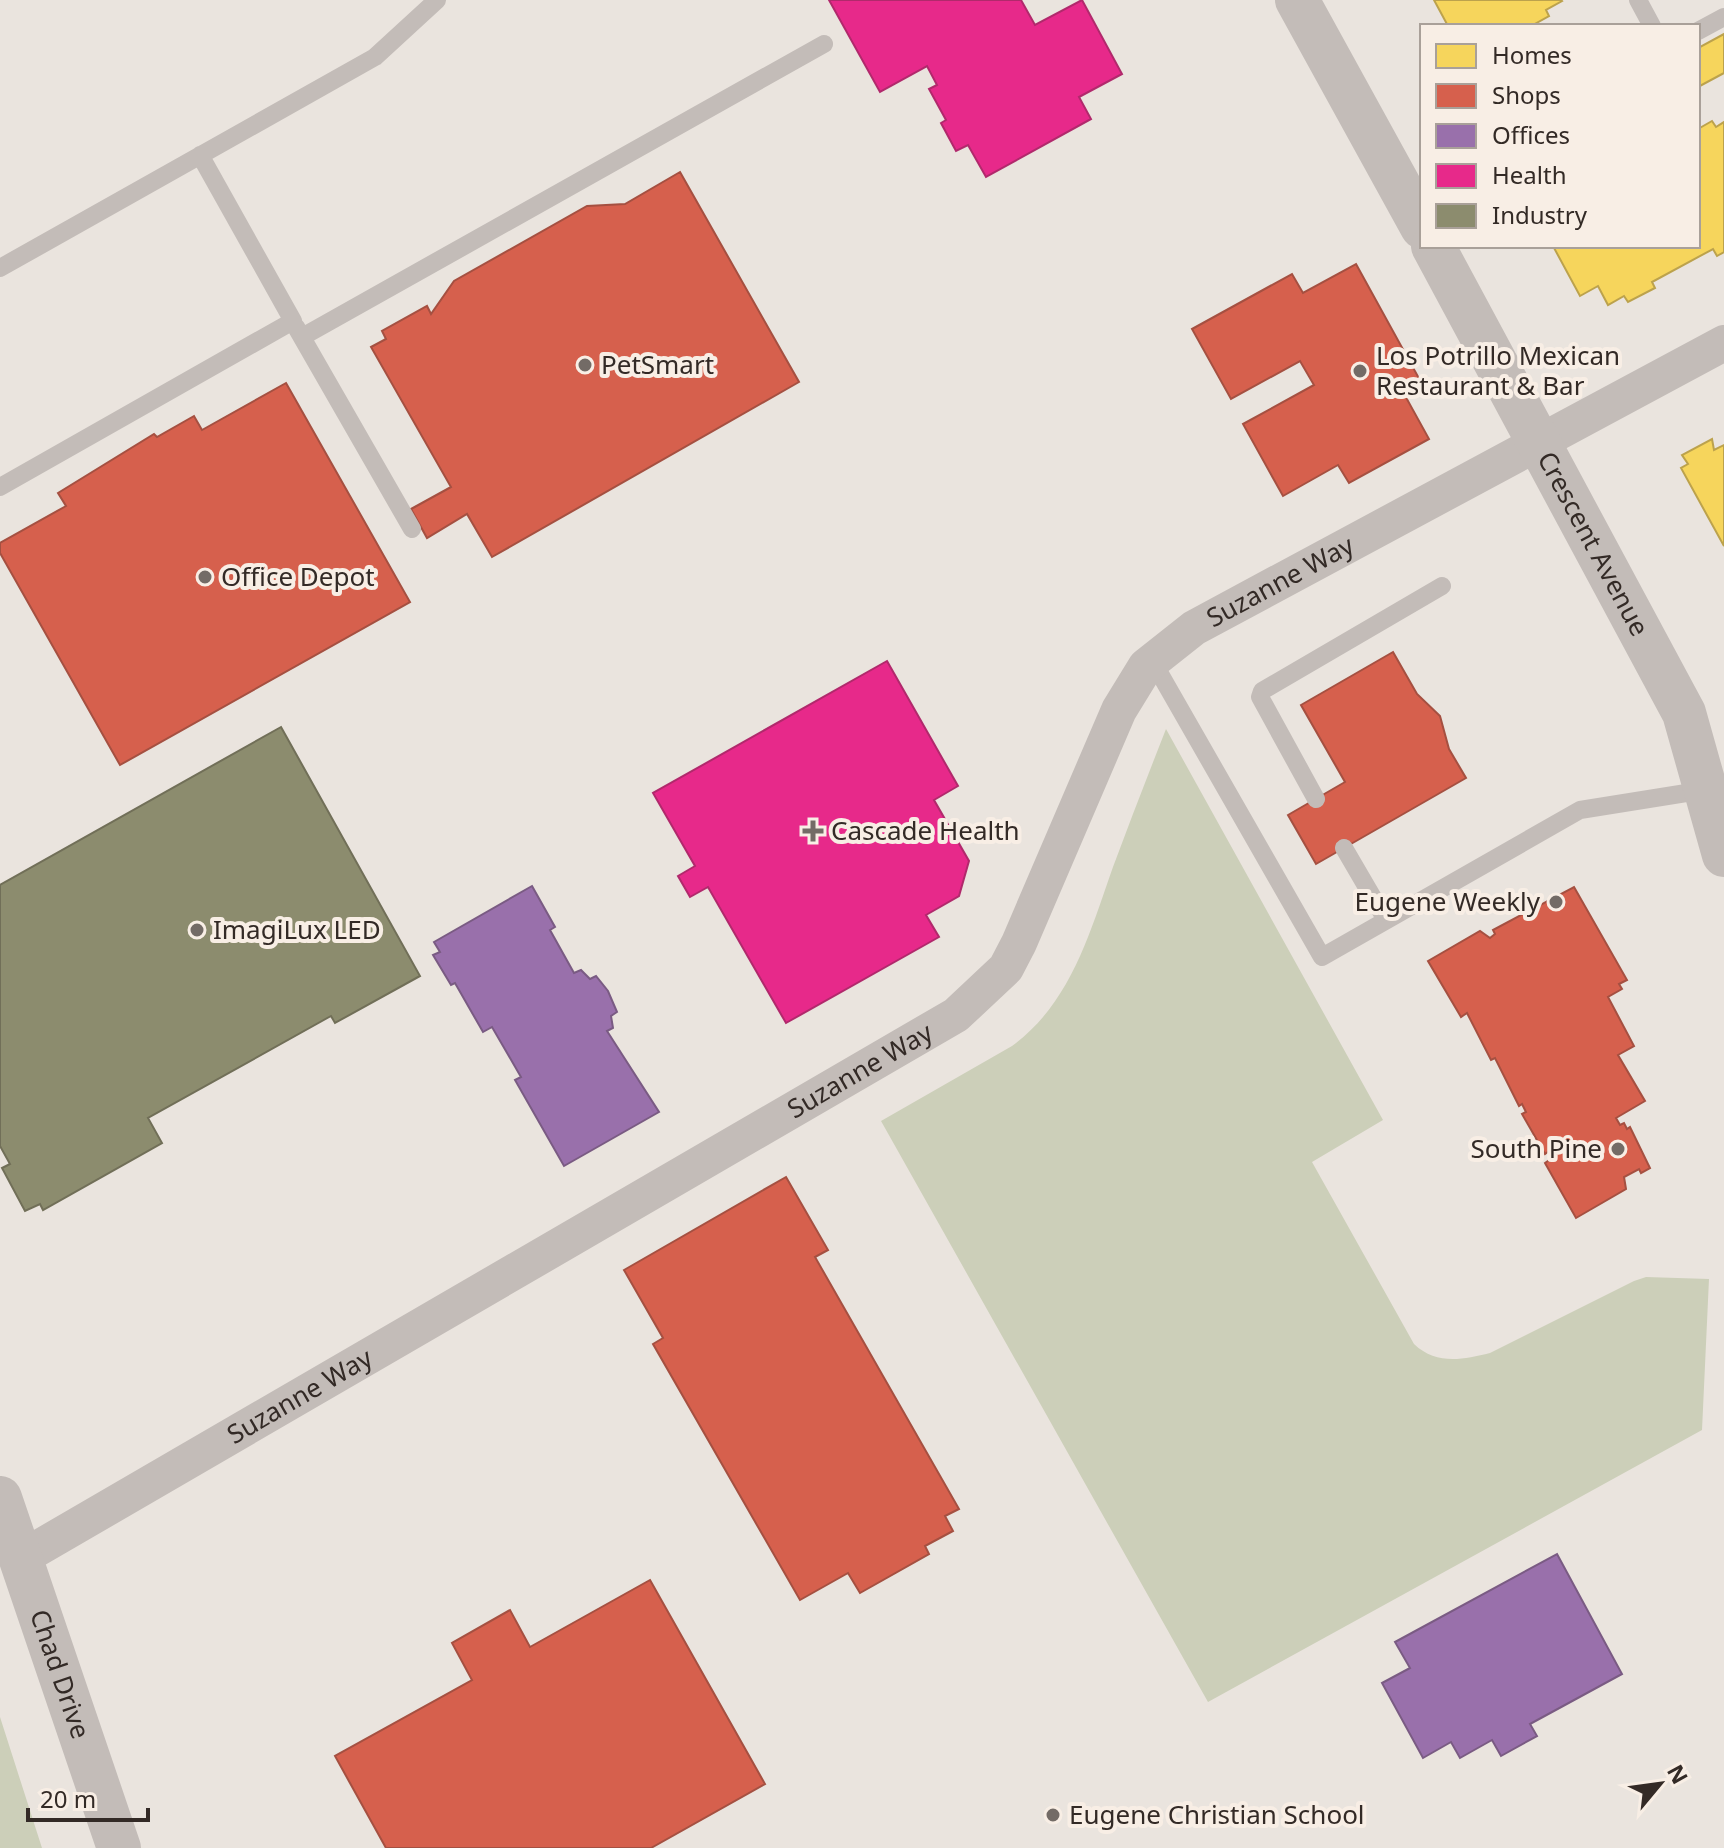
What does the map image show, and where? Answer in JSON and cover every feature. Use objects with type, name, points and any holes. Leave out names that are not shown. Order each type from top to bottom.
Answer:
[{"type":"street","points":[[1297,0],[1420,223]]},
{"type":"street","name":"Crescent Avenue","points":[[1434,248],[1684,713],[1724,855]]},
{"type":"street","name":"Suzanne Way","points":[[23,1557],[956,1015],[1006,968],[1119,710],[1152,660],[1194,628],[1724,343]]},
{"type":"street","name":"Chad Drive","points":[[0,1498],[23,1557],[119,1848]]},
{"type":"lane","points":[[1638,0],[1651,24]]},
{"type":"lane","points":[[0,268],[375,57],[431,2]]},
{"type":"lane","points":[[1700,30],[1724,17]]},
{"type":"lane","points":[[0,487],[824,44]]},
{"type":"lane","points":[[200,155],[412,529]]},
{"type":"lane","points":[[1316,799],[1267,713],[1260,697],[1262,691],[1442,586]]},
{"type":"lane","points":[[1152,660],[1322,957],[1580,810],[1706,790]]},
{"type":"lane","points":[[1344,848],[1386,920]]},
{"type":"green space","points":[[1166,729],[1383,1120],[1312,1162],[1414,1344],[1440,1358],[1459,1359],[1490,1353],[1634,1281],[1646,1277],[1709,1279],[1702,1430],[1208,1702],[881,1121],[1012,1046],[1049,1009],[1076,965]]},
{"type":"green space","points":[[0,1717],[42,1848],[0,1848]]},
{"type":"building: Homes","points":[[1434,0],[1562,1],[1546,10],[1549,16],[1535,24],[1447,24]]},
{"type":"building: Homes","points":[[1724,34],[1724,73],[1700,86],[1700,47]]},
{"type":"building: Homes","points":[[1712,121],[1716,127],[1724,122],[1724,252],[1717,256],[1713,249],[1652,282],[1655,288],[1628,302],[1624,296],[1608,305],[1598,286],[1580,296],[1554,248],[1700,248],[1700,128]]},
{"type":"building: Homes","points":[[1712,439],[1714,450],[1724,445],[1724,546],[1681,468],[1688,464],[1682,455]]},
{"type":"building: Shops","name":"PetSmart","points":[[680,172],[799,382],[492,557],[467,514],[427,538],[411,509],[451,487],[371,347],[386,339],[382,331],[427,306],[431,314],[454,281],[587,206],[625,204]]},
{"type":"building: Shops","name":"Los Potrillo Mexican Restaurant & Bar","points":[[1356,264],[1421,382],[1403,392],[1429,439],[1349,483],[1338,465],[1283,496],[1243,424],[1314,385],[1300,361],[1231,399],[1192,329],[1292,274],[1303,293]]},
{"type":"building: Shops","name":"Office Depot","points":[[286,383],[410,602],[120,765],[0,553],[0,543],[66,506],[58,493],[154,434],[157,437],[194,416],[202,430]]},
{"type":"building: Shops","points":[[1393,652],[1417,694],[1440,716],[1449,749],[1466,778],[1316,864],[1288,815],[1345,782],[1301,705]]},
{"type":"building: Shops","points":[[1574,887],[1627,980],[1619,984],[1622,989],[1608,997],[1634,1046],[1618,1055],[1645,1101],[1616,1118],[1620,1125],[1624,1123],[1627,1129],[1630,1127],[1650,1168],[1641,1173],[1639,1169],[1624,1177],[1626,1189],[1576,1218],[1545,1163],[1552,1158],[1549,1151],[1545,1154],[1522,1114],[1526,1112],[1522,1104],[1519,1106],[1495,1058],[1491,1060],[1467,1013],[1461,1017],[1428,961],[1480,931],[1490,938],[1495,934],[1493,930]]},
{"type":"building: Shops","points":[[786,1177],[828,1250],[815,1257],[959,1509],[945,1516],[953,1531],[925,1546],[929,1554],[860,1593],[848,1573],[800,1600],[653,1344],[663,1338],[624,1270]]},
{"type":"building: Shops","points":[[650,1580],[765,1784],[651,1848],[386,1848],[335,1756],[472,1680],[452,1643],[510,1610],[530,1647]]},
{"type":"building: Offices","points":[[532,886],[555,927],[550,930],[574,973],[581,970],[590,979],[596,976],[608,991],[617,1012],[611,1016],[613,1028],[607,1031],[659,1112],[564,1166],[515,1080],[521,1077],[492,1027],[483,1032],[455,983],[451,985],[433,955],[440,952],[434,942]]},
{"type":"building: Offices","points":[[1557,1554],[1622,1674],[1530,1724],[1537,1736],[1501,1756],[1492,1740],[1460,1758],[1451,1742],[1423,1758],[1382,1683],[1410,1668],[1395,1642]]},
{"type":"building: Health","points":[[829,0],[1021,0],[1035,25],[1082,0],[1122,74],[1079,97],[1091,119],[986,177],[968,145],[956,151],[941,123],[946,120],[929,89],[937,85],[927,66],[880,92]]},
{"type":"building: Health","name":"Cascade Health","points":[[887,661],[958,786],[934,800],[969,861],[959,896],[926,915],[939,937],[786,1023],[708,887],[690,897],[678,876],[695,866],[653,793]]},
{"type":"building: Industry","name":"ImagiLux LED","points":[[281,727],[420,976],[335,1023],[331,1016],[148,1118],[162,1143],[43,1210],[40,1204],[25,1211],[2,1168],[10,1164],[0,1146],[0,885]]},
{"type":"place","name":"PetSmart","points":[[585,365]]},
{"type":"place","name":"Los Potrillo Mexican Restaurant & Bar","points":[[1360,371]]},
{"type":"place","name":"Office Depot","points":[[205,577]]},
{"type":"place","name":"Cascade Health","points":[[813,831]]},
{"type":"place","name":"Eugene Weekly","points":[[1556,902]]},
{"type":"place","name":"ImagiLux LED","points":[[197,930]]},
{"type":"place","name":"South Pine","points":[[1618,1149]]},
{"type":"place","name":"Eugene Christian School","points":[[1053,1815]]}]
